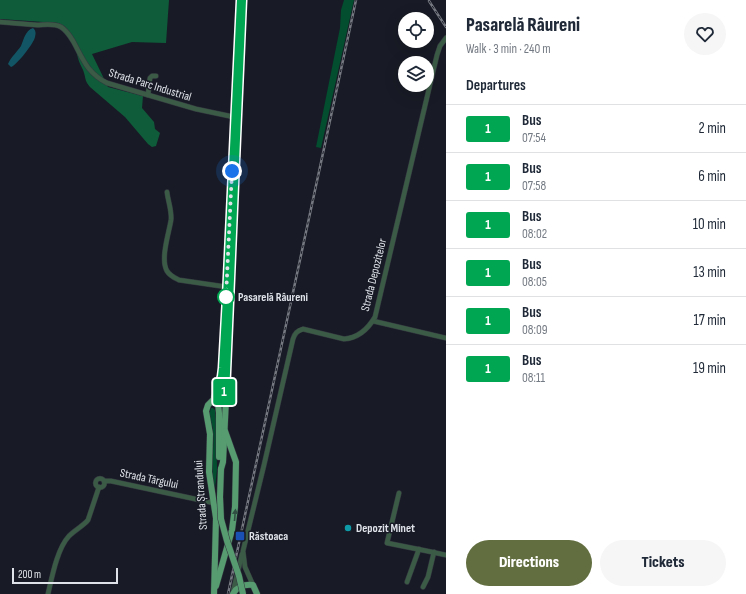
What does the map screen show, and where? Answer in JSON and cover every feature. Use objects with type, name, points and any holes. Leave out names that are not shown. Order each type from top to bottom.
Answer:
[{"type":"main road","points":[[221,468],[219,462],[219,413],[214,395],[217,392],[222,368],[240,0]]},
{"type":"main road","points":[[243,0],[225,431],[220,497],[221,519],[239,576],[243,594]]},
{"type":"main road","points":[[217,392],[222,391],[226,397]]},
{"type":"main road","points":[[216,401],[222,403],[226,397]]},
{"type":"main road","name":"Strada Ștrandului","points":[[214,594],[216,518],[209,472],[210,434],[206,411],[209,403],[216,401]]},
{"type":"main road","points":[[214,594],[234,525],[236,465],[225,431]]},
{"type":"main road","points":[[215,545],[220,551],[227,550]]},
{"type":"main road","points":[[233,593],[240,587],[253,585],[257,594]]},
{"type":"street","name":"Strada Parc Industrial","points":[[0,22],[61,26],[71,39],[88,68],[97,78],[107,83],[196,109],[234,117]]},
{"type":"street","name":"Strada Depozitelor","points":[[253,585],[245,567],[243,550],[294,334],[303,329],[344,339],[356,336],[363,332],[373,321],[378,307],[437,55],[440,46],[446,38]]},
{"type":"street","points":[[148,95],[150,78],[152,76],[156,76]]},
{"type":"street","points":[[237,131],[236,119],[234,117],[236,115],[236,106],[238,102]]},
{"type":"street","points":[[167,192],[171,214],[165,251],[165,267],[168,273],[172,277],[179,280],[227,287]]},
{"type":"street","points":[[373,321],[446,338]]},
{"type":"street","name":"Strada Târgului","points":[[48,594],[62,546],[69,535],[88,520],[99,487],[105,484],[104,481],[109,480],[214,503]]},
{"type":"street","points":[[399,492],[388,544],[446,555]]},
{"type":"street","points":[[407,582],[419,549]]},
{"type":"street","points":[[233,593],[243,550]]},
{"type":"street","points":[[423,587],[428,577],[434,552]]},
{"type":"green space","points":[[0,0],[169,0],[166,43],[132,42],[92,54],[108,87],[143,96],[142,108],[154,122],[155,129],[160,133],[156,146],[152,147],[148,144],[125,117],[88,85],[78,60],[74,42],[67,29],[58,23],[0,19]]},
{"type":"green space","points":[[344,0],[354,0],[321,148],[316,147],[340,28],[341,10]]},
{"type":"green space","points":[[211,408],[215,410],[216,419],[217,469],[215,488],[212,473],[213,430],[210,416]]},
{"type":"water","points":[[33,28],[36,34],[32,44],[21,58],[11,67],[8,64],[9,61],[21,46],[26,33]]},
{"type":"railway","points":[[228,594],[356,0]]},
{"type":"railway","points":[[429,1],[446,27]]},
{"type":"bus line","name":"1","points":[[240,0],[222,368],[217,392],[222,391],[226,396],[243,0]]},
{"type":"place","name":"Pasarelă Râureni","points":[[226,297]]},
{"type":"place","name":"Depozit Minet","points":[[348,528]]},
{"type":"place","name":"Răstoaca","points":[[240,536]]},
{"type":"route","points":[[226,297],[232,171]]}]
